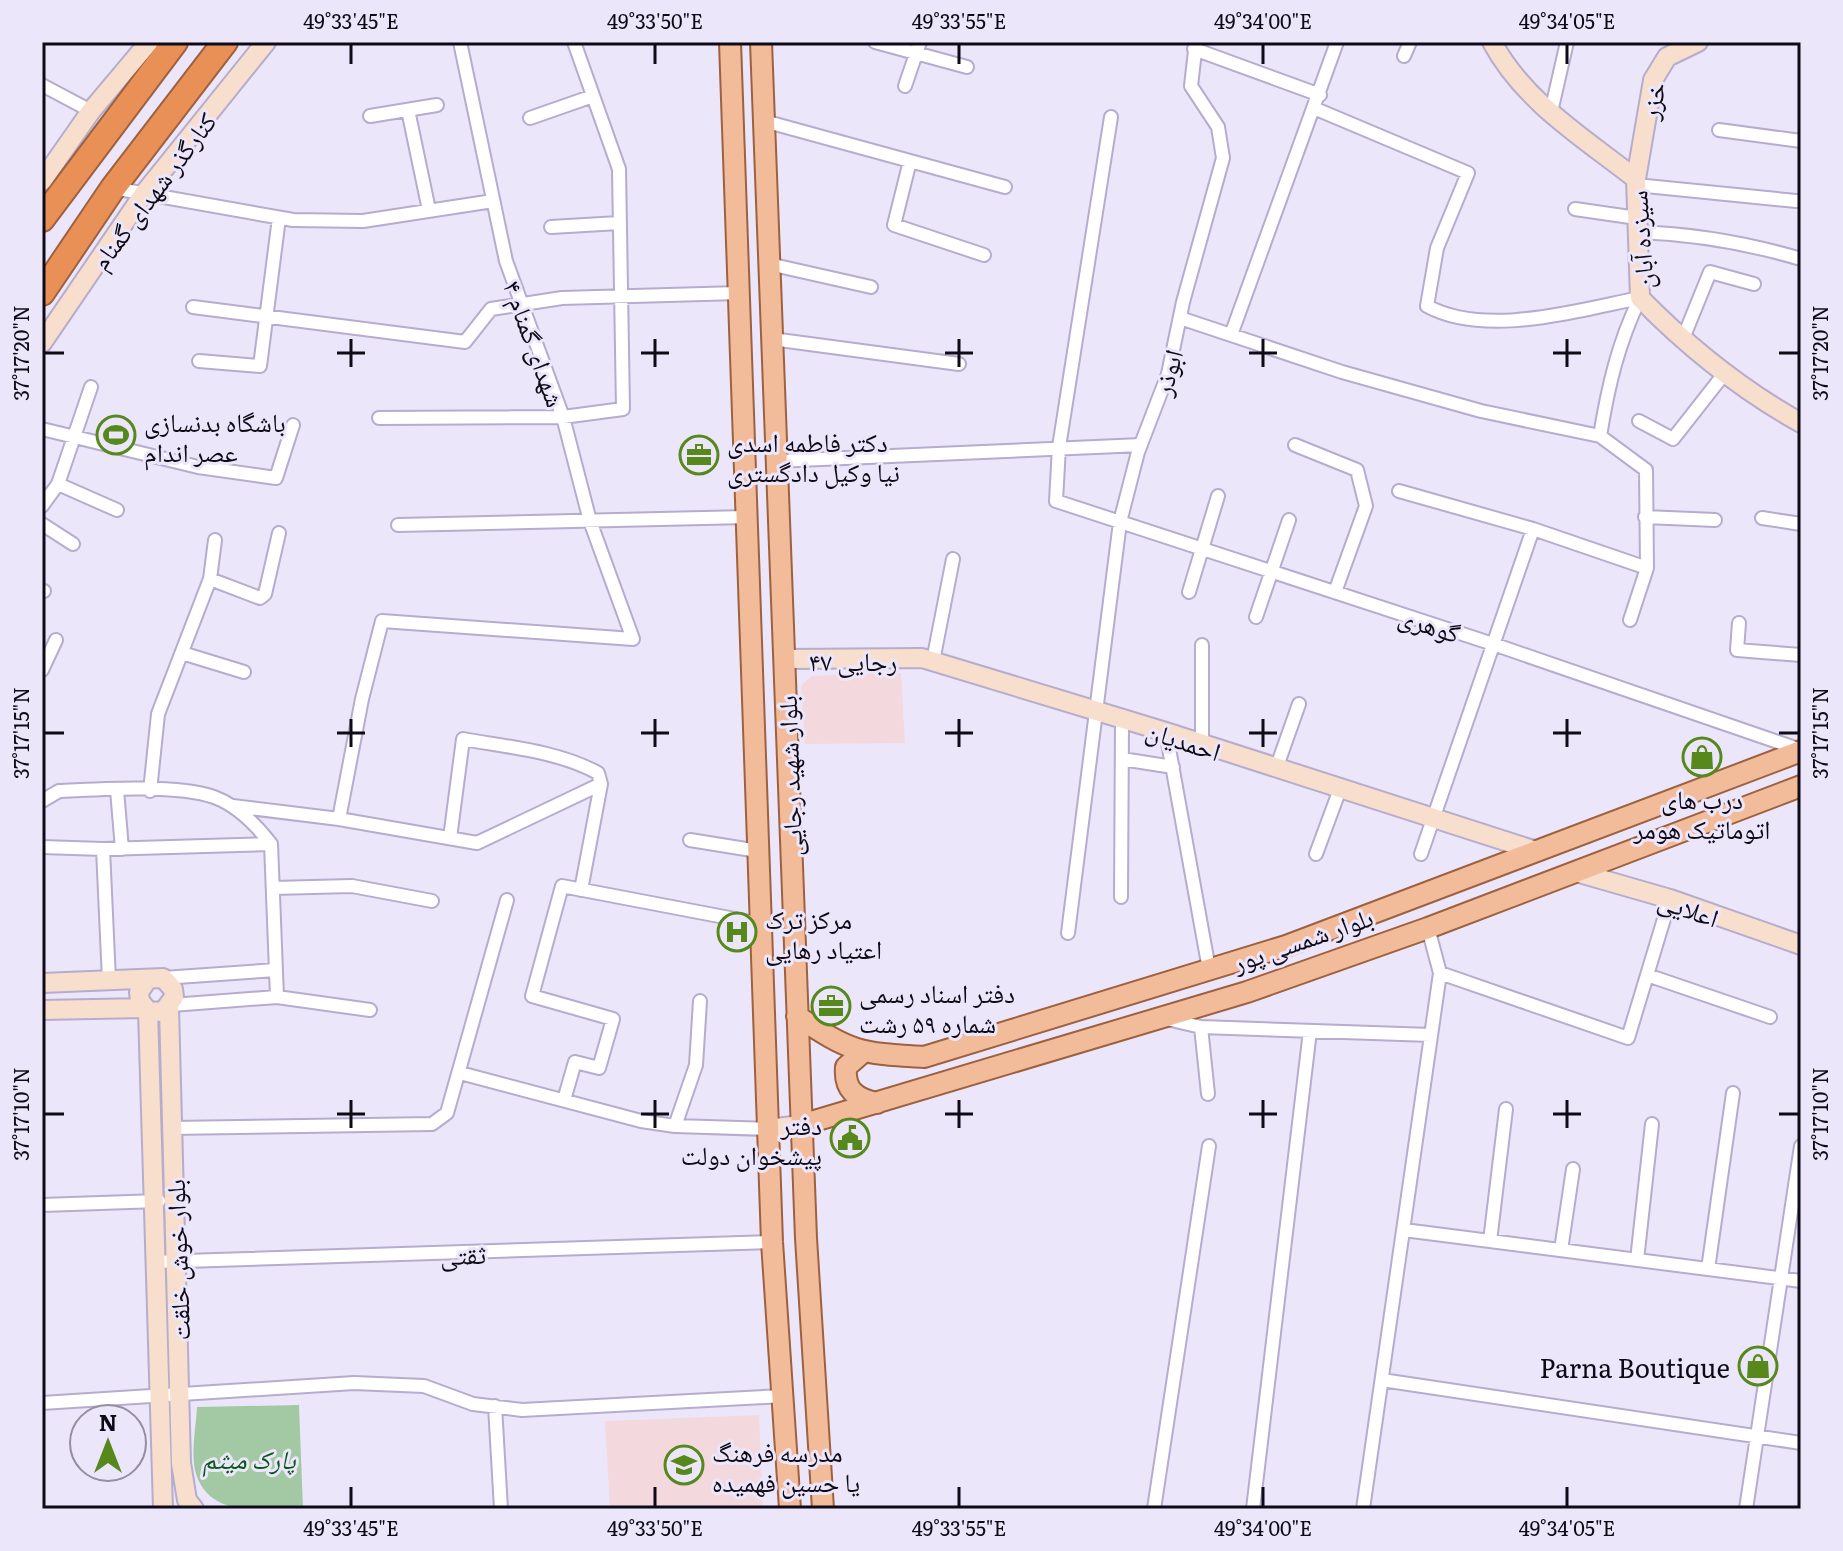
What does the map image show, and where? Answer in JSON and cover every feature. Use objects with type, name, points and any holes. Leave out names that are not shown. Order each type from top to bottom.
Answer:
[{"type":"highway","points":[[42,219],[175,42]]},
{"type":"highway","points":[[42,293],[113,188],[225,42]]},
{"type":"main road","name":"بلوار شهید رجایی","points":[[730,42],[772,1242],[790,1509]]},
{"type":"main road","name":"بلوار شهید رجایی","points":[[761,42],[801,1125],[823,1509]]},
{"type":"main road","name":"بلوار شمسی پور","points":[[797,1016],[839,1044],[862,1053],[924,1057],[1286,946],[1801,751]]},
{"type":"main road","name":"بلوار شمسی پور","points":[[801,1125],[1167,1019],[1428,928],[1801,786]]},
{"type":"main road","points":[[862,1053],[846,1067],[845,1077],[850,1091],[861,1100],[878,1103]]},
{"type":"street","points":[[42,181],[91,111],[149,42]]},
{"type":"street","name":"کنارگذر شهدای گمنام","points":[[42,343],[143,195],[266,42]]},
{"type":"street","name":"شهدای گمنام ۴","points":[[339,819],[362,699],[382,621],[633,639],[590,521],[563,417],[506,261],[460,42]]},
{"type":"street","points":[[379,418],[563,417],[623,409],[619,169],[574,42]]},
{"type":"street","points":[[875,42],[918,48],[967,67]]},
{"type":"street","points":[[1231,335],[1316,109],[1337,42]]},
{"type":"street","points":[[1404,56],[1410,42]]},
{"type":"street","name":"سیزده آبان","points":[[1492,42],[1508,71],[1551,112],[1636,182],[1640,298],[1682,341],[1724,374],[1753,396],[1801,423]]},
{"type":"street","points":[[1551,112],[1567,42]]},
{"type":"street","name":"خزر","points":[[1636,182],[1653,80],[1667,57],[1698,42]]},
{"type":"street","points":[[1195,46],[1320,95]]},
{"type":"street","name":"ابوذر","points":[[1068,933],[1120,522],[1141,445],[1168,374],[1223,145],[1218,127],[1191,86],[1195,46]]},
{"type":"street","points":[[905,86],[918,48]]},
{"type":"street","points":[[42,85],[91,111]]},
{"type":"street","points":[[530,118],[593,96]]},
{"type":"street","points":[[370,116],[437,105]]},
{"type":"street","points":[[1316,109],[1468,173],[1437,248],[1427,306],[1439,313],[1498,320],[1547,319],[1640,298]]},
{"type":"street","points":[[408,110],[429,210]]},
{"type":"street","points":[[1059,447],[1111,117]]},
{"type":"street","points":[[764,121],[1005,187]]},
{"type":"street","points":[[1719,130],[1801,141]]},
{"type":"street","points":[[910,161],[894,225],[984,255]]},
{"type":"street","points":[[1636,182],[1796,201]]},
{"type":"street","points":[[113,188],[279,218],[363,221],[493,201]]},
{"type":"street","points":[[1575,209],[1638,225],[1761,247],[1801,259]]},
{"type":"street","points":[[199,361],[260,366],[279,218]]},
{"type":"street","points":[[551,227],[619,223]]},
{"type":"street","points":[[769,264],[871,287]]},
{"type":"street","points":[[1682,341],[1710,272],[1754,284]]},
{"type":"street","points":[[193,307],[465,342],[491,309],[562,298],[739,293]]},
{"type":"street","points":[[1600,436],[1609,378],[1625,329],[1640,298]]},
{"type":"street","points":[[1180,318],[1481,411],[1600,436],[1646,470],[1647,568],[1630,620]]},
{"type":"street","points":[[772,339],[959,364]]},
{"type":"street","points":[[1639,421],[1673,439],[1724,374]]},
{"type":"street","points":[[42,506],[58,484],[91,387]]},
{"type":"street","points":[[42,429],[198,467],[276,478],[293,425]]},
{"type":"street","points":[[776,461],[1141,445]]},
{"type":"street","points":[[1295,445],[1357,470],[1366,506],[1335,592]]},
{"type":"street","name":"گوهری","points":[[1059,447],[1056,501],[1493,644],[1801,751]]},
{"type":"street","points":[[58,484],[117,510]]},
{"type":"street","points":[[1399,491],[1533,529],[1647,568]]},
{"type":"street","points":[[1189,592],[1218,496]]},
{"type":"street","points":[[398,525],[747,517]]},
{"type":"street","points":[[1645,517],[1715,520]]},
{"type":"street","points":[[1762,518],[1801,524]]},
{"type":"street","points":[[1256,617],[1289,520]]},
{"type":"street","points":[[42,524],[73,544]]},
{"type":"street","points":[[1421,854],[1533,529]]},
{"type":"street","points":[[210,579],[260,598],[265,594],[279,533]]},
{"type":"street","points":[[150,791],[158,714],[210,579],[215,540]]},
{"type":"street","points":[[928,660],[953,559]]},
{"type":"street","points":[[1739,623],[1737,650],[1801,655]]},
{"type":"street","points":[[42,670],[56,640]]},
{"type":"street","points":[[1202,645],[1202,746]]},
{"type":"street","points":[[182,653],[244,672]]},
{"type":"street","name":"رجایی ۴۷","points":[[784,659],[928,660]]},
{"type":"street","name":"احمدیان","points":[[928,660],[1166,732],[1536,851]]},
{"type":"street","points":[[1276,769],[1299,704]]},
{"type":"street","points":[[1121,897],[1122,721]]},
{"type":"street","points":[[1166,732],[1209,969]]},
{"type":"street","points":[[450,838],[463,739],[562,758],[598,773],[601,784],[581,890]]},
{"type":"street","points":[[1122,759],[1173,767]]},
{"type":"street","points":[[233,806],[339,819],[477,843],[601,784]]},
{"type":"street","points":[[1316,854],[1340,789]]},
{"type":"street","points":[[117,790],[122,849]]},
{"type":"street","points":[[42,801],[59,791],[187,791],[213,796],[233,806],[271,844],[277,997]]},
{"type":"street","points":[[690,840],[758,851]]},
{"type":"street","points":[[42,847],[122,849],[271,844]]},
{"type":"street","points":[[103,849],[109,980]]},
{"type":"street","name":"اعلایی","points":[[1576,872],[1670,899],[1801,945]]},
{"type":"street","points":[[273,888],[352,886],[432,901]]},
{"type":"street","points":[[564,1100],[575,1062],[599,1068],[613,1019],[532,996],[562,886],[761,924]]},
{"type":"street","points":[[1440,973],[1628,1038],[1670,899]]},
{"type":"street","points":[[171,1128],[432,1124],[447,1113],[507,900]]},
{"type":"street","points":[[1363,1509],[1440,973],[1428,928]]},
{"type":"street","points":[[42,983],[276,970]]},
{"type":"street","points":[[1647,975],[1770,1017]]},
{"type":"street","points":[[156,979],[173,989],[170,1006]]},
{"type":"street","points":[[146,1009],[139,992],[156,979]]},
{"type":"street","points":[[42,1010],[146,1009],[163,1012],[170,1006],[277,997],[370,1010]]},
{"type":"street","points":[[675,1126],[696,1065],[700,1001]]},
{"type":"street","name":"بلوار خوش خلقت","points":[[170,1006],[171,1128],[184,1487],[194,1509]]},
{"type":"street","name":"بلوار خوش خلقت","points":[[146,1009],[159,1508]]},
{"type":"street","points":[[1167,1019],[1201,1027],[1431,1035]]},
{"type":"street","points":[[1201,1027],[1208,1094]]},
{"type":"street","points":[[1253,1509],[1310,1031]]},
{"type":"street","points":[[460,1073],[675,1126],[768,1129],[801,1125]]},
{"type":"street","points":[[1708,1269],[1733,1093]]},
{"type":"street","points":[[1490,1241],[1506,1109]]},
{"type":"street","points":[[1637,1260],[1652,1124]]},
{"type":"street","points":[[1154,1509],[1209,1146]]},
{"type":"street","points":[[1746,1509],[1801,1146]]},
{"type":"street","points":[[1561,1250],[1573,1169]]},
{"type":"street","points":[[42,1205],[174,1200]]},
{"type":"street","points":[[1404,1230],[1801,1281]]},
{"type":"street","name":"ثقتی","points":[[153,1262],[772,1242]]},
{"type":"street","points":[[1382,1380],[1801,1443]]},
{"type":"street","points":[[42,1403],[354,1383],[424,1386],[473,1404],[522,1410],[783,1396]]},
{"type":"street","points":[[495,1406],[501,1509]]},
{"type":"shaded area","points":[[901,673],[905,743],[805,744],[801,686],[811,676]]},
{"type":"shaded area","name":"مدرسه فرهنگ یا حسین فهمیده","points":[[759,1415],[763,1509],[610,1509],[605,1421]]},
{"type":"green space","name":"پارک میثم","points":[[299,1405],[303,1509],[239,1508],[212,1497],[202,1486],[195,1470],[197,1407]]},
{"type":"place","name":"باشگاه بدنسازی عصر اندام","points":[[116,435]]},
{"type":"place","name":"دکتر فاطمه اسدی نیا وکیل دادگستری","points":[[699,455]]},
{"type":"place","name":"درب های اتوماتیک هومر","points":[[1702,757]]},
{"type":"place","name":"مرکز ترک اعتیاد رهایی","points":[[737,932]]},
{"type":"place","name":"دفتر اسناد رسمی شماره ۵۹ رشت","points":[[831,1006]]},
{"type":"place","name":"دفتر پیشخوان دولت","points":[[850,1138]]},
{"type":"place","name":"Parna Boutique","points":[[1758,1366]]},
{"type":"place","name":"مدرسه فرهنگ یا حسین فهمیده","points":[[684,1465]]}]
